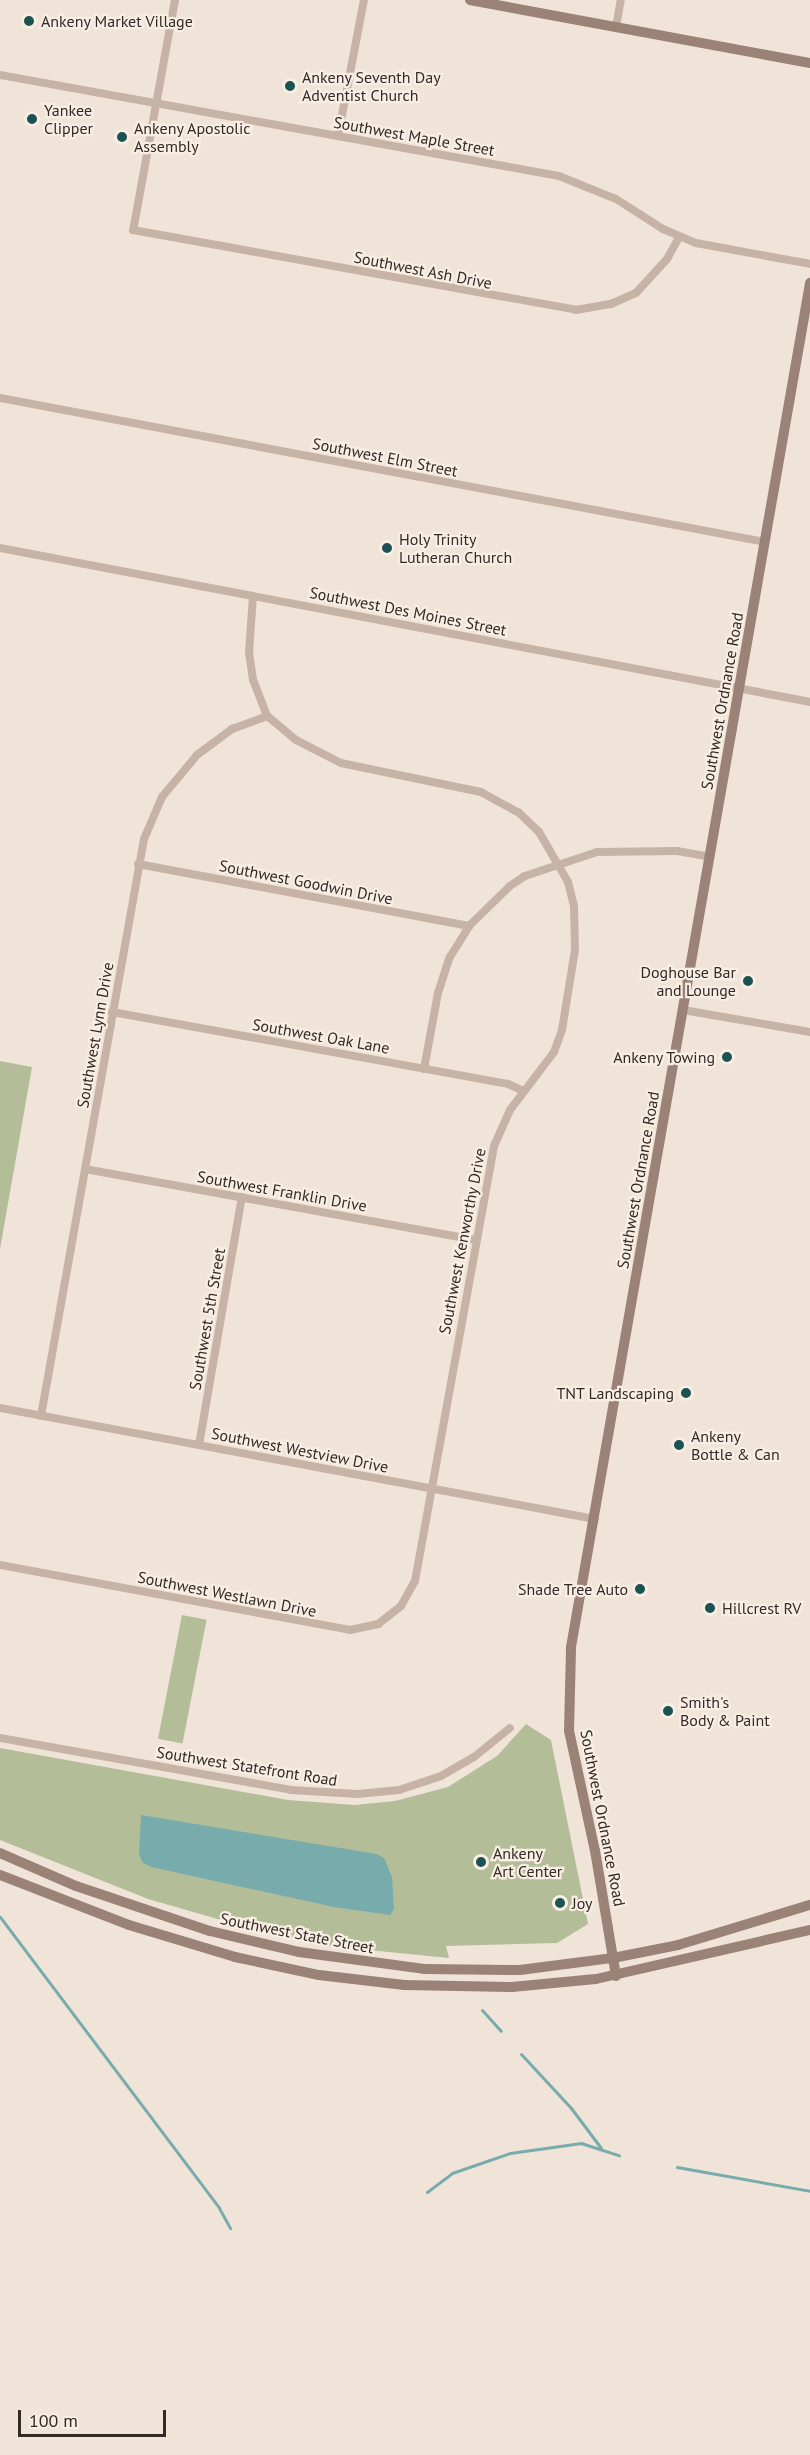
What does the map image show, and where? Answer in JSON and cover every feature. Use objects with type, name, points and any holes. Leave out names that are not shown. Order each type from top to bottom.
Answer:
[{"type":"street","points":[[156,104],[175,0]]},
{"type":"street","points":[[338,136],[364,0]]},
{"type":"street","points":[[470,0],[810,63]]},
{"type":"street","points":[[616,27],[621,0]]},
{"type":"street","name":"Southwest Maple Street","points":[[0,75],[559,176],[616,199],[679,237],[709,248],[810,264]]},
{"type":"street","name":"Southwest Ash Drive","points":[[156,104],[134,230],[576,310],[611,304],[636,292],[667,259],[679,237]]},
{"type":"street","name":"Southwest Ordnance Road","points":[[616,1976],[595,1851],[573,1759],[567,1703],[571,1647],[810,283]]},
{"type":"street","name":"Southwest Elm Street","points":[[0,398],[765,542]]},
{"type":"street","name":"Southwest Des Moines Street","points":[[0,548],[810,702]]},
{"type":"street","points":[[253,596],[249,653],[253,680],[267,716]]},
{"type":"street","name":"Southwest Kenworthy Drive","points":[[267,716],[310,749],[340,763],[495,798],[539,832],[558,863],[574,906],[575,950],[562,1030],[554,1052],[524,1091],[494,1146],[475,1240],[418,1567]]},
{"type":"street","name":"Southwest Lynn Drive","points":[[41,1416],[138,864],[152,818],[175,778],[214,741],[252,719],[267,716]]},
{"type":"street","points":[[424,1069],[443,975],[468,926],[510,886],[558,863],[620,849],[677,851],[710,856]]},
{"type":"street","name":"Southwest Goodwin Drive","points":[[138,864],[468,926]]},
{"type":"street","points":[[683,1010],[810,1032]]},
{"type":"street","name":"Southwest Oak Lane","points":[[112,1012],[508,1084],[524,1091]]},
{"type":"street","name":"Southwest Franklin Drive","points":[[85,1169],[475,1240]]},
{"type":"street","name":"Southwest 5th Street","points":[[199,1445],[242,1197]]},
{"type":"street","name":"Southwest Westview Drive","points":[[0,1408],[595,1519]]},
{"type":"street","name":"Southwest Westlawn Drive","points":[[0,1565],[350,1630],[378,1624],[401,1606],[415,1581],[418,1567]]},
{"type":"street","name":"Southwest Statefront Road","points":[[0,1738],[291,1790],[358,1794],[399,1790],[441,1776],[474,1757],[510,1728]]},
{"type":"street","name":"Southwest State Street","points":[[0,1854],[76,1886],[176,1921],[357,1962],[490,1971],[613,1958],[678,1945],[810,1905]]},
{"type":"street","name":"Southwest State Street","points":[[0,1875],[140,1929],[235,1957],[319,1975],[404,1985],[476,1988],[616,1976],[810,1930]]},
{"type":"green space","points":[[0,1061],[32,1067],[0,1249]]},
{"type":"green space","points":[[182,1615],[207,1620],[182,1743],[158,1739]]},
{"type":"green space","points":[[526,1724],[551,1740],[588,1924],[557,1943],[446,1946],[449,1958],[328,1946],[270,1934],[148,1899],[0,1840],[0,1748],[288,1800],[355,1805],[395,1801],[448,1787],[497,1756]]},
{"type":"water","points":[[141,1815],[377,1854],[384,1858],[392,1877],[394,1909],[390,1915],[334,1907],[151,1867],[142,1862],[139,1854]]},
{"type":"waterway","points":[[0,1917],[219,2208],[230,2228]]},
{"type":"waterway","points":[[482,2010],[501,2031]]},
{"type":"waterway","points":[[521,2054],[571,2108],[601,2148]]},
{"type":"waterway","points":[[427,2192],[452,2173],[510,2153],[581,2143],[619,2155]]},
{"type":"waterway","points":[[677,2167],[810,2191]]},
{"type":"place","name":"Ankeny Market Village","points":[[29,21]]},
{"type":"place","name":"Ankeny Seventh Day Adventist Church","points":[[290,86]]},
{"type":"place","name":"Yankee Clipper","points":[[32,119]]},
{"type":"place","name":"Ankeny Apostolic Assembly","points":[[122,137]]},
{"type":"place","name":"Holy Trinity Lutheran Church","points":[[387,548]]},
{"type":"place","name":"Doghouse Bar and Lounge","points":[[748,981]]},
{"type":"place","name":"Ankeny Towing","points":[[727,1057]]},
{"type":"place","name":"TNT Landscaping","points":[[686,1393]]},
{"type":"place","name":"Ankeny Bottle & Can","points":[[679,1445]]},
{"type":"place","name":"Shade Tree Auto","points":[[640,1589]]},
{"type":"place","name":"Hillcrest RV","points":[[710,1608]]},
{"type":"place","name":"Smith's Body & Paint","points":[[668,1711]]},
{"type":"place","name":"Ankeny Art Center","points":[[481,1862]]},
{"type":"place","name":"Joy","points":[[560,1903]]}]
